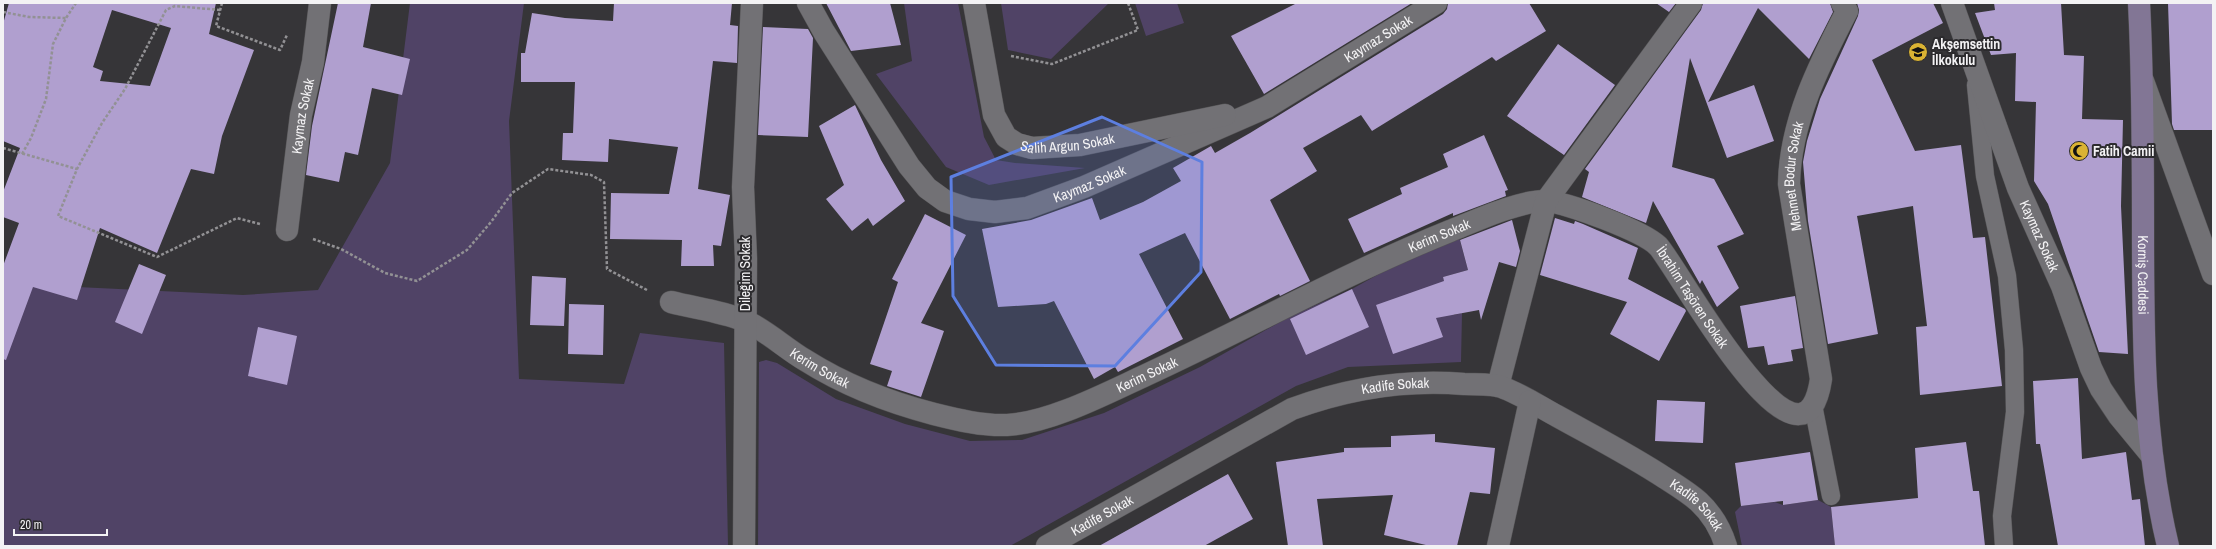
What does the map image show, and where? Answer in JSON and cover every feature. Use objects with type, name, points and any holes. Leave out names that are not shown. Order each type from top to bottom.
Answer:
[{"type":"main road","name":"Korniş Caddesi","points":[[2139,3],[2143,79],[2143,354],[2152,456],[2168,546]]},
{"type":"street","name":"Kaymaz Sokak","points":[[287,230],[301,115],[313,62],[320,3]]},
{"type":"street","name":"Dileğim Sokak","points":[[744,546],[745,320],[743,187],[752,3]]},
{"type":"street","name":"Kaymaz Sokak","points":[[808,3],[824,32],[909,166],[927,188],[945,201],[969,209],[995,212],[1028,208],[1084,187],[1267,107],[1436,3]]},
{"type":"street","name":"Salih Argun Sokak","points":[[974,3],[994,115],[999,127],[1006,137],[1017,144],[1032,148],[1080,145],[1267,107]]},
{"type":"street","points":[[1498,386],[1546,201],[1691,3]]},
{"type":"street","name":"Mehmet Bodur Sokak","points":[[1814,404],[1821,379],[1788,184],[1789,162],[1804,106],[1820,63],[1847,11],[1842,3]]},
{"type":"street","name":"Kaymaz Sokak","points":[[1952,3],[1973,57],[2018,188],[2062,286],[2094,375],[2101,389],[2119,416],[2152,456]]},
{"type":"street","points":[[2143,79],[2213,274]]},
{"type":"street","name":"Kerim Sokak","points":[[671,302],[745,320],[837,380],[871,395],[948,418],[980,424],[1009,425],[1044,418],[1099,397],[1202,350],[1374,265],[1442,234],[1492,215],[1524,205],[1546,201]]},
{"type":"street","name":"İbrahim Taşören Sokak","points":[[1546,201],[1632,229],[1648,238],[1661,249],[1714,331],[1762,392],[1789,411],[1800,415],[1809,411],[1814,404]]},
{"type":"street","name":"Kadife Sokak","points":[[1047,546],[1292,409],[1325,397],[1384,385],[1422,382],[1498,386],[1530,401],[1651,469],[1682,489],[1700,503],[1721,532],[1726,546]]},
{"type":"street","points":[[1498,546],[1530,401]]},
{"type":"lane","points":[[1973,57],[1985,176],[2007,276],[2014,350],[2015,412],[2002,516],[2004,546]]},
{"type":"lane","points":[[1814,404],[1831,496]]},
{"type":"path","points":[[22,154],[34,131],[46,99],[53,44],[66,18],[76,3]]},
{"type":"path","points":[[222,3],[216,26],[280,50],[289,30]]},
{"type":"path","points":[[982,50],[1052,64],[1138,30],[1128,3]]},
{"type":"path","points":[[220,10],[175,6],[166,10],[125,89],[102,123],[77,169],[58,216],[158,257],[237,218],[287,230],[341,249],[385,272],[417,281],[467,250],[491,222],[512,193],[548,168],[591,175],[604,182],[607,269],[671,302]]},
{"type":"path","points":[[3,12],[29,17],[66,18]]},
{"type":"path","points":[[3,148],[77,169]]},
{"type":"highlighted area","points":[[1102,117],[1202,162],[1201,272],[1115,366],[996,365],[953,296],[951,177]]},
{"type":"shaded area","points":[[410,3],[524,3],[509,121],[519,379],[624,384],[640,333],[724,343],[728,546],[3,546],[3,265],[36,285],[243,295],[318,290],[390,163]]},
{"type":"shaded area","points":[[904,3],[958,3],[984,137],[996,160],[1015,163],[1085,168],[989,185],[946,167],[876,74],[912,61]]},
{"type":"shaded area","points":[[1001,3],[1109,3],[1051,59],[1008,50]]},
{"type":"shaded area","points":[[1135,3],[1177,3],[1184,23],[1146,36]]},
{"type":"shaded area","points":[[1459,237],[1468,270],[1443,277],[1454,315],[1462,313],[1461,362],[1348,367],[1296,386],[1010,546],[758,546],[759,362],[766,360],[777,363],[836,399],[905,424],[970,441],[1022,440],[1104,413],[1200,367],[1289,317],[1352,289],[1397,264]]},
{"type":"shaded area","points":[[1818,500],[1831,507],[1835,546],[1742,546],[1735,512],[1741,506],[1775,502],[1783,505]]},
{"type":"building","points":[[9,3],[216,3],[209,34],[254,50],[222,136],[214,174],[191,169],[157,253],[100,228],[77,300],[33,287],[6,360],[3,359],[3,266],[19,223],[3,217],[3,192],[20,148],[3,141],[3,24]],"holes":[[[112,10],[171,28],[150,86],[100,81],[103,71],[93,67]]]},
{"type":"building","points":[[338,3],[371,3],[363,47],[410,59],[402,95],[372,88],[358,155],[345,152],[339,182],[306,175],[312,126]]},
{"type":"building","points":[[614,3],[732,3],[730,25],[738,26],[737,63],[713,61],[698,189],[730,195],[721,246],[713,245],[714,266],[681,266],[682,240],[610,239],[611,193],[669,194],[678,147],[609,139],[608,162],[562,160],[563,133],[573,133],[575,82],[521,82],[521,53],[525,53],[532,13],[565,18],[613,21]]},
{"type":"building","points":[[826,3],[890,3],[901,45],[851,51]]},
{"type":"building","points":[[1297,3],[1412,3],[1264,94],[1231,36]]},
{"type":"building","points":[[1448,3],[1529,3],[1546,31],[1496,61],[1492,57],[1372,131],[1361,115],[1303,148],[1317,171],[1270,200],[1310,281],[1280,296],[1279,294],[1230,319],[1185,233],[1139,254],[1183,339],[1118,372],[1115,367],[1094,379],[1054,301],[1046,304],[998,307],[982,229],[1031,220],[1092,198],[1100,220],[1143,202],[1181,181],[1173,168],[1211,146],[1215,153],[1250,133],[1443,14],[1447,9]]},
{"type":"building","points":[[1656,3],[1676,3],[1669,12]]},
{"type":"building","points":[[1703,3],[1830,3],[1833,12],[1809,59],[1758,8],[1708,102],[1754,85],[1774,141],[1727,158],[1690,58],[1672,167],[1714,179],[1744,234],[1717,246],[1739,288],[1717,307],[1702,280],[1700,284],[1653,201],[1646,223],[1582,197],[1589,172],[1585,169],[1701,10]]},
{"type":"building","points":[[1857,3],[1933,3],[1943,23],[1872,60],[1915,151],[1961,145],[1973,238],[1985,237],[2002,386],[1920,395],[1916,327],[1927,326],[1913,206],[1857,216],[1878,334],[1828,344],[1808,221],[1803,162],[1807,141],[1820,99],[1858,16],[1859,10]]},
{"type":"building","points":[[1994,3],[2061,3],[2064,55],[2084,56],[2082,119],[2123,120],[2121,206],[2128,354],[2099,352],[2048,204],[2034,181],[2036,102],[2015,101],[2016,53],[1991,55],[1975,13],[1995,10]]},
{"type":"building","points":[[2168,3],[2213,3],[2213,130],[2174,130],[2172,124]]},
{"type":"building","points":[[763,27],[808,29],[813,38],[808,137],[758,135]]},
{"type":"building","points":[[1558,44],[1615,85],[1564,155],[1507,116]]},
{"type":"building","points":[[855,105],[881,160],[905,201],[873,226],[868,218],[852,231],[826,199],[844,185],[819,126]]},
{"type":"building","points":[[1484,135],[1508,190],[1505,191],[1506,196],[1453,216],[1453,213],[1364,253],[1348,219],[1402,194],[1400,188],[1448,167],[1443,154]]},
{"type":"building","points":[[925,214],[966,235],[921,323],[944,331],[921,397],[887,386],[892,371],[870,364],[898,282],[892,279]]},
{"type":"building","points":[[1555,218],[1574,224],[1575,221],[1638,248],[1628,279],[1685,309],[1686,311],[1659,361],[1610,334],[1627,302],[1540,275]]},
{"type":"building","points":[[1512,220],[1520,251],[1516,267],[1499,262],[1481,320],[1479,310],[1436,318],[1443,337],[1393,354],[1376,305],[1444,281],[1443,277],[1468,270],[1460,240]]},
{"type":"building","points":[[139,264],[166,275],[142,334],[115,322]]},
{"type":"building","points":[[532,276],[566,278],[564,326],[530,325]]},
{"type":"building","points":[[1352,289],[1369,327],[1306,355],[1290,319]]},
{"type":"building","points":[[1795,296],[1803,348],[1791,350],[1793,361],[1768,365],[1764,346],[1748,348],[1740,306]]},
{"type":"building","points":[[569,304],[604,305],[603,355],[568,354]]},
{"type":"building","points":[[258,327],[297,336],[287,385],[248,376]]},
{"type":"building","points":[[2078,378],[2082,459],[2126,452],[2132,500],[2140,499],[2145,546],[2058,546],[2040,444],[2036,444],[2033,381]]},
{"type":"building","points":[[1657,400],[1705,402],[1703,443],[1655,441]]},
{"type":"building","points":[[1435,434],[1435,442],[1495,448],[1490,494],[1470,492],[1457,546],[1430,546],[1384,535],[1393,495],[1317,499],[1323,546],[1288,546],[1276,462],[1344,452],[1344,448],[1391,447],[1391,436]]},
{"type":"building","points":[[1966,442],[1973,491],[1979,491],[1985,546],[1835,546],[1831,507],[1918,498],[1915,448]]},
{"type":"building","points":[[1810,452],[1818,500],[1783,505],[1783,501],[1741,506],[1735,463]]},
{"type":"building","points":[[1228,474],[1253,519],[1204,546],[1099,546]]},
{"type":"place","name":"Akşemsettin İlkokulu","points":[[1918,52]]},
{"type":"place","name":"Fatih Camii","points":[[2079,151]]}]
